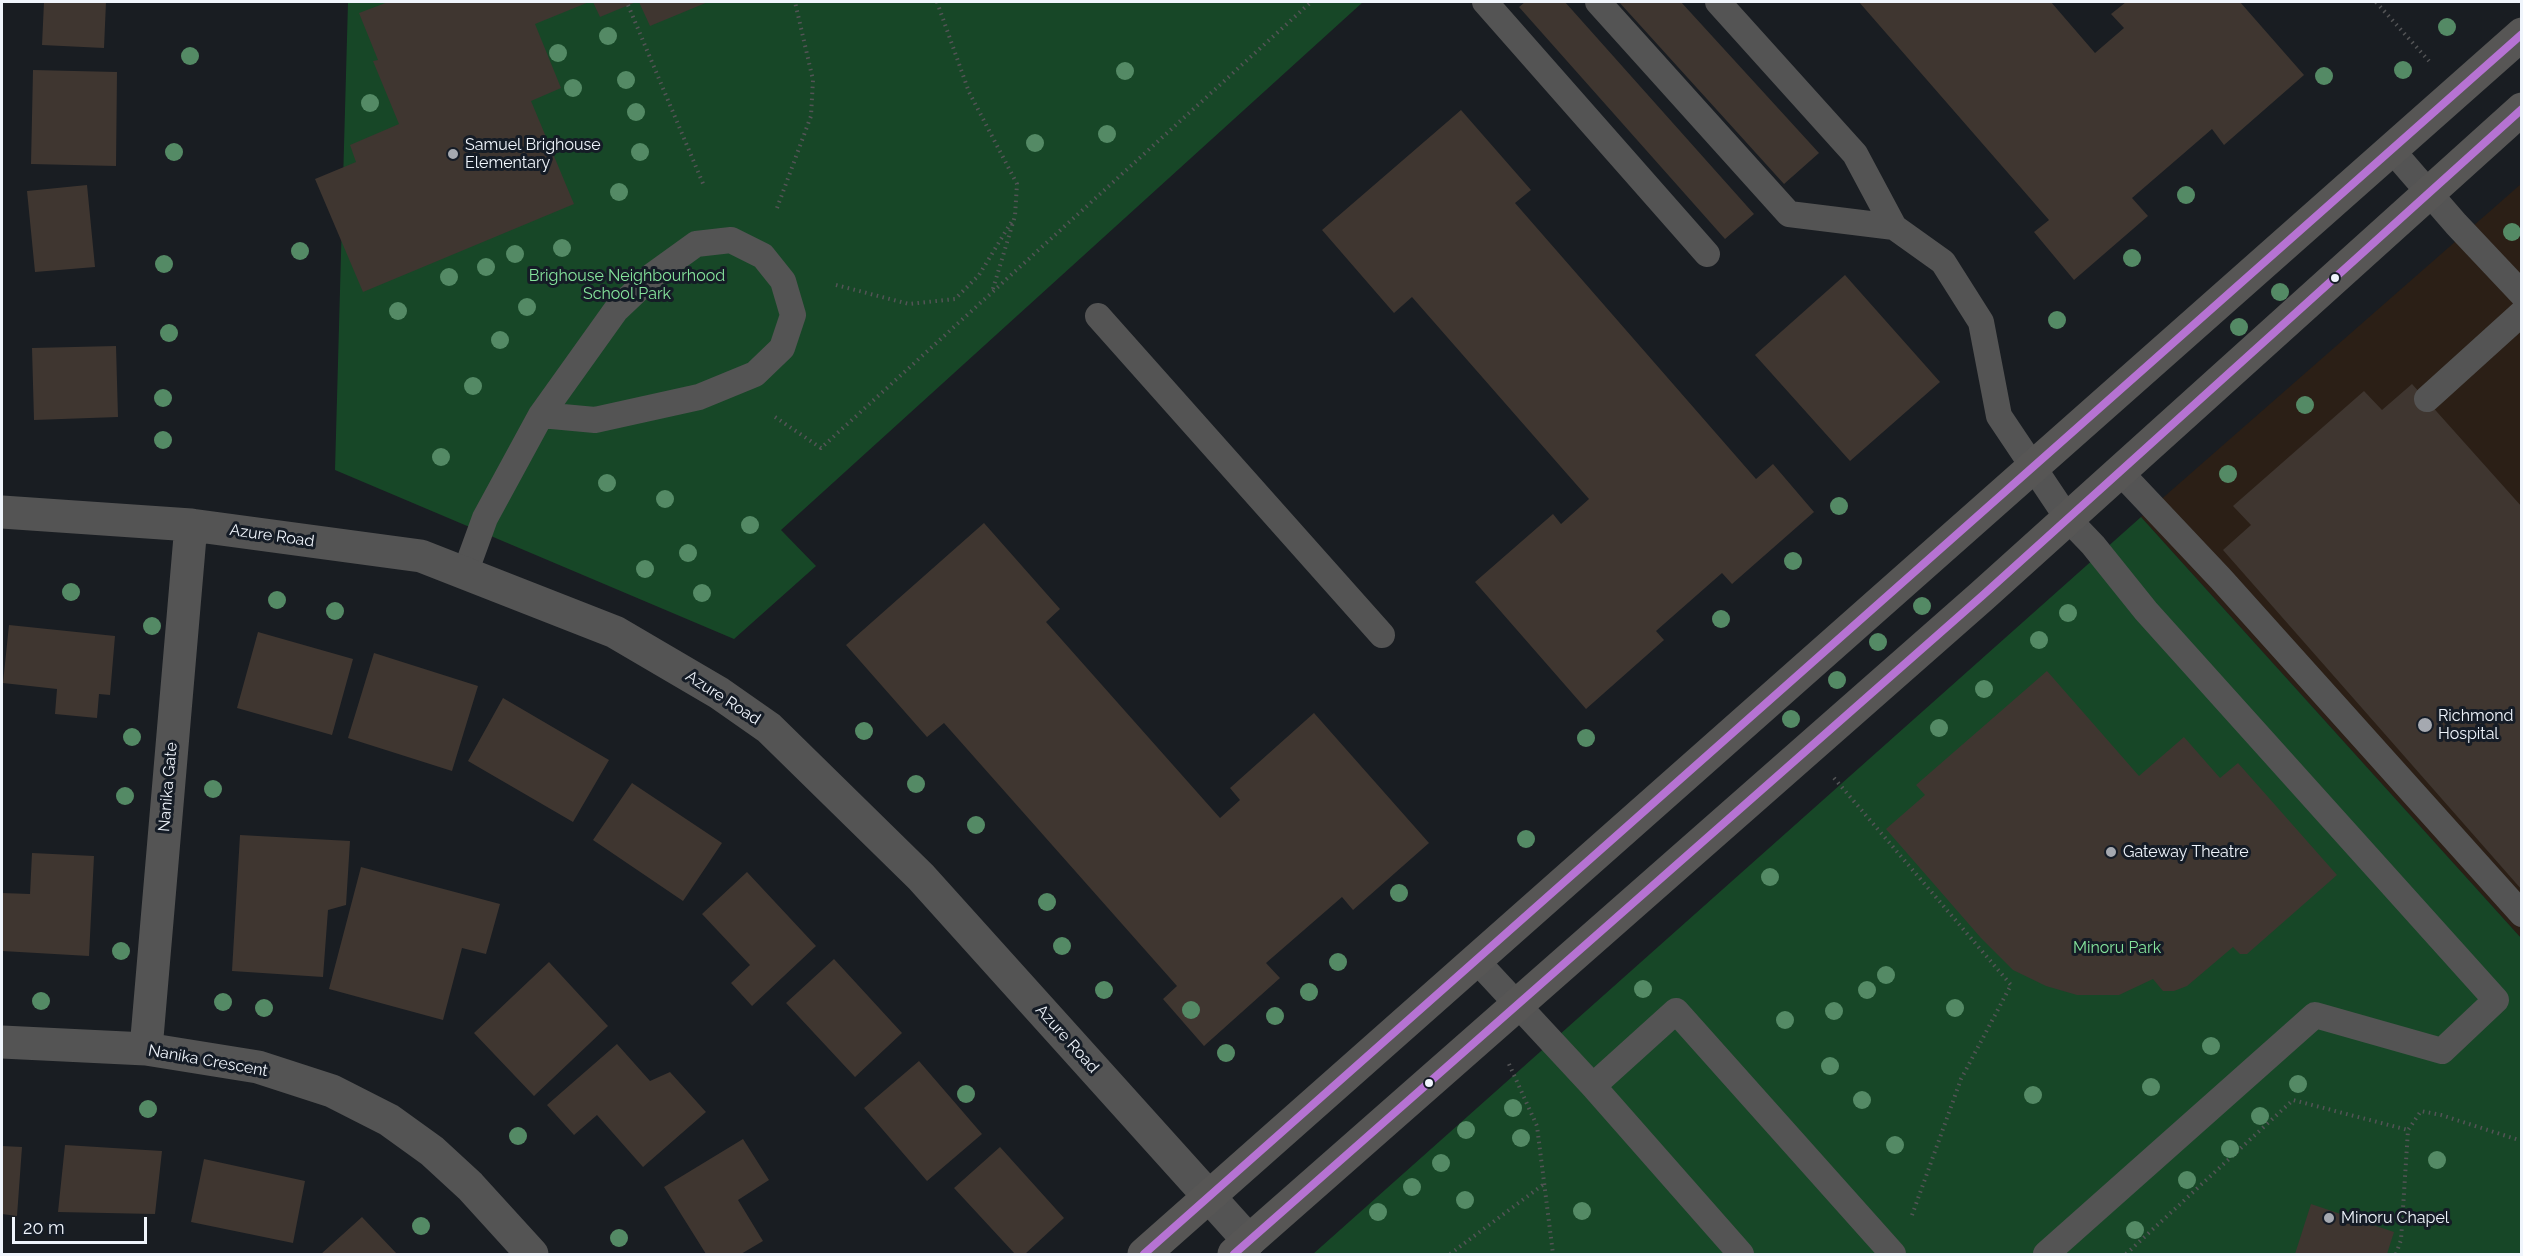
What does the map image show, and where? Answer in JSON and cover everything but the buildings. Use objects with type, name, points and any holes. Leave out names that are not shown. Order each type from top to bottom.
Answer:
[{"type":"main road","points":[[1144,1254],[2522,33]]},
{"type":"main road","points":[[1242,1248],[2121,472],[2522,109]]},
{"type":"street","name":"Azure Road","points":[[2,512],[190,525],[421,556],[615,632],[719,693],[768,728],[921,877],[1209,1197],[1242,1248]]},
{"type":"street","name":"Nanika Gate","points":[[146,1049],[190,525]]},
{"type":"street","name":"Nanika Crescent","points":[[2,1042],[146,1049],[258,1067],[332,1091],[389,1120],[432,1151],[470,1186],[532,1254]]},
{"type":"lane","points":[[1485,2],[1707,254]]},
{"type":"lane","points":[[1598,2],[1789,214],[1894,227]]},
{"type":"lane","points":[[1718,2],[1855,154],[1894,227],[1943,262],[1981,322],[1999,416],[2068,519],[2093,545],[2146,611],[2496,1000],[2442,1051],[2315,1015],[2046,1254]]},
{"type":"lane","points":[[2391,149],[2428,193],[2522,294]]},
{"type":"lane","points":[[465,573],[485,518],[541,415],[616,310],[653,275],[696,244],[731,240],[763,256],[783,281],[793,315],[782,348],[754,374],[699,397],[595,420],[541,415]]},
{"type":"lane","points":[[2427,399],[2522,312]]},
{"type":"lane","points":[[1098,316],[1382,635]]},
{"type":"lane","points":[[2121,472],[2229,573],[2522,914]]},
{"type":"lane","points":[[1476,960],[1593,1086],[1741,1254]]},
{"type":"lane","points":[[1593,1086],[1676,1011],[1891,1252]]},
{"type":"path","points":[[777,208],[811,116],[813,80],[795,2]]},
{"type":"path","points":[[937,2],[969,92],[1017,184],[1015,216],[992,292]]},
{"type":"path","points":[[775,417],[821,448],[1311,2]]},
{"type":"path","points":[[2376,2],[2432,64]]},
{"type":"path","points":[[628,5],[704,186]]},
{"type":"path","points":[[836,285],[909,304],[955,299],[979,275],[1015,216]]},
{"type":"path","points":[[1834,778],[2011,985],[1961,1079],[1913,1215],[1891,1252]]},
{"type":"path","points":[[1508,1064],[1537,1126],[1553,1254]]},
{"type":"path","points":[[2126,1254],[2293,1100],[2408,1130]]},
{"type":"path","points":[[2396,1254],[2401,1240],[2408,1130],[2421,1111],[2441,1115],[2522,1141]]},
{"type":"path","points":[[1450,1254],[1544,1184]]},
{"type":"shaded area","name":"Richmond Hospital","points":[[2521,184],[2521,938],[2141,517]]},
{"type":"green space","name":"Brighouse Neighbourhood School Park","points":[[348,2],[1363,2],[781,530],[816,566],[734,639],[335,470]]},
{"type":"green space","name":"Minoru Park","points":[[2141,517],[2521,938],[2521,1254],[1313,1254]]},
{"type":"transit line","points":[[1144,1254],[2522,34]]},
{"type":"transit line","points":[[1234,1254],[1982,596],[2522,109]]},
{"type":"place","name":"Samuel Brighouse Elementary","points":[[453,154]]},
{"type":"place","name":"Richmond Hospital","points":[[2425,725]]},
{"type":"place","name":"Gateway Theatre","points":[[2111,852]]},
{"type":"place","name":"Minoru Chapel","points":[[2329,1218]]}]
